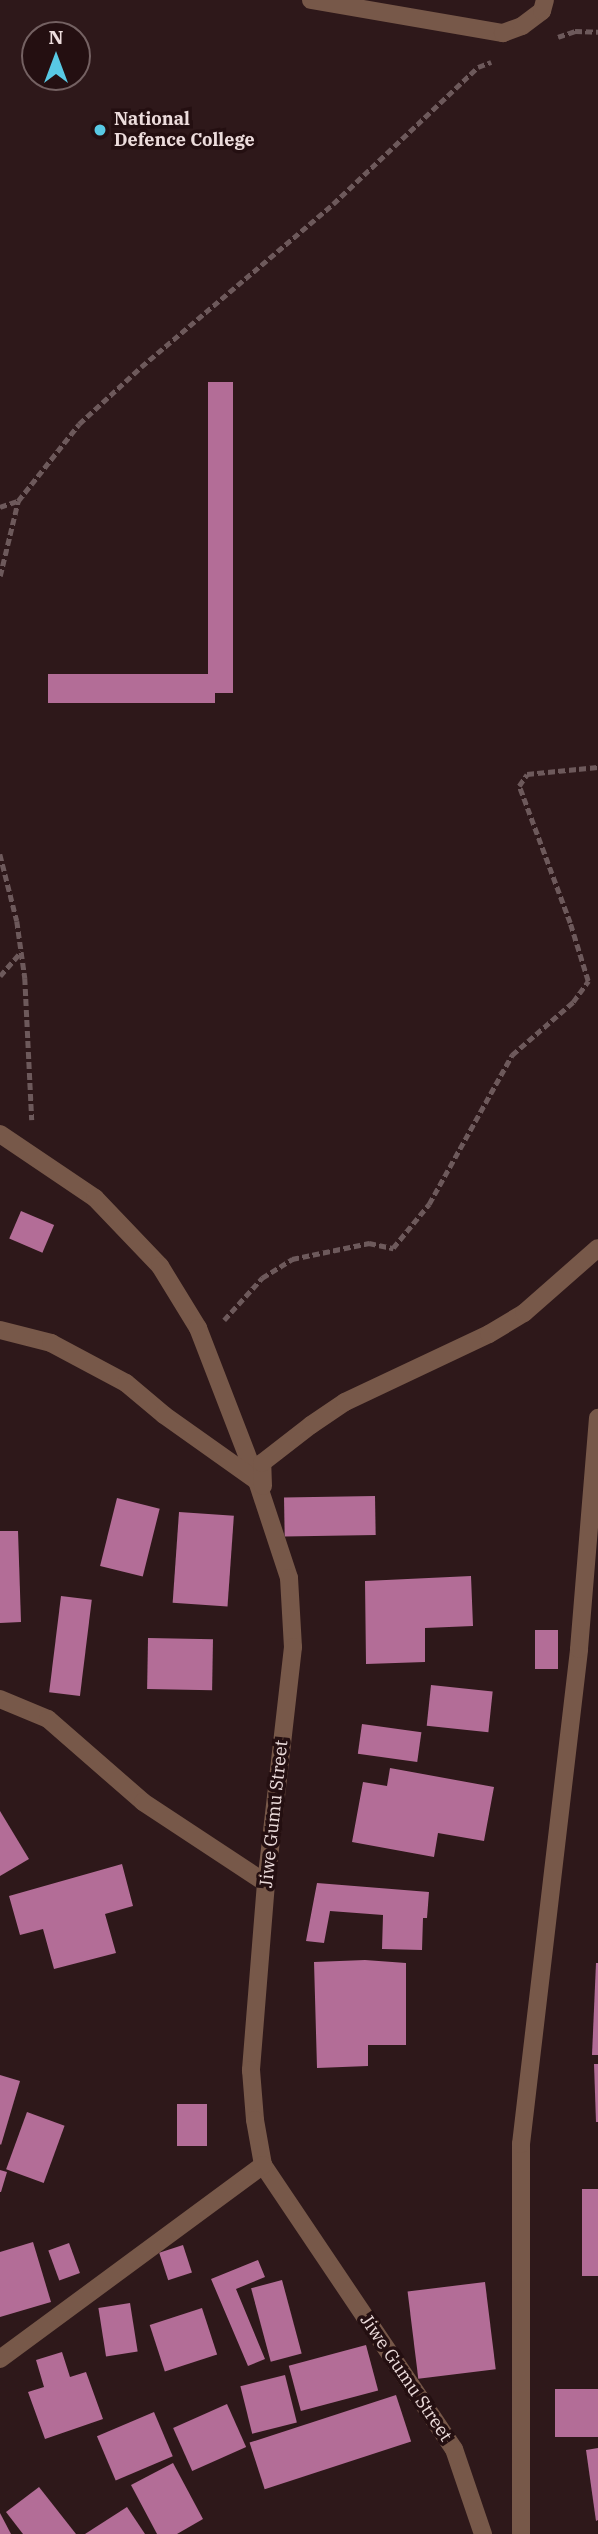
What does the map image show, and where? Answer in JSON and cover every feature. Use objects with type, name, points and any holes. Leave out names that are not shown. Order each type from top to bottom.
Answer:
[{"type":"street","points":[[311,0],[503,33],[522,26],[542,11],[545,0]]},
{"type":"street","name":"Jiwe Gumu Street","points":[[0,1134],[34,1154],[96,1198],[160,1266],[198,1328],[257,1481],[289,1578],[293,1647],[266,1883],[251,2070],[255,2120],[263,2165],[454,2449],[483,2534]]},
{"type":"street","points":[[263,1500],[262,1463],[312,1425],[345,1402],[489,1334],[553,1290],[598,1248]]},
{"type":"street","points":[[0,1330],[51,1343],[126,1384],[257,1481]]},
{"type":"street","points":[[521,2534],[521,2144],[579,1649],[598,1418]]},
{"type":"street","points":[[0,1699],[48,1719],[143,1802],[266,1883]]},
{"type":"street","points":[[0,2358],[263,2165]]},
{"type":"path","points":[[551,40],[575,31],[598,32]]},
{"type":"path","points":[[0,576],[18,501],[79,424],[141,367],[333,204],[478,67],[503,58]]},
{"type":"path","points":[[0,507],[18,501]]},
{"type":"path","points":[[198,1328],[207,1322],[225,1320],[262,1278],[292,1259],[369,1243],[393,1248],[429,1204],[512,1055],[573,1002],[588,981],[570,923],[519,786],[527,774],[598,767]]},
{"type":"path","points":[[0,854],[22,951],[29,1032],[34,1154]]},
{"type":"path","points":[[0,976],[22,951]]},
{"type":"building","points":[[208,382],[233,382],[233,693],[215,693],[215,703],[48,703],[48,674],[208,674]]},
{"type":"building","points":[[21,1211],[54,1225],[42,1253],[9,1239]]},
{"type":"building","points":[[375,1496],[376,1535],[285,1537],[284,1498]]},
{"type":"building","points":[[117,1498],[160,1509],[143,1577],[100,1566]]},
{"type":"building","points":[[179,1512],[234,1516],[228,1607],[173,1603]]},
{"type":"building","points":[[0,1531],[18,1531],[21,1622],[0,1623]]},
{"type":"building","points":[[471,1576],[473,1626],[425,1628],[425,1662],[366,1664],[365,1581]]},
{"type":"building","points":[[61,1596],[92,1600],[80,1696],[49,1692]]},
{"type":"building","points":[[535,1630],[558,1630],[558,1669],[535,1669]]},
{"type":"building","points":[[148,1638],[213,1639],[212,1690],[147,1689]]},
{"type":"building","points":[[431,1685],[493,1691],[488,1732],[427,1726]]},
{"type":"building","points":[[362,1724],[421,1732],[417,1762],[358,1754]]},
{"type":"building","points":[[390,1768],[494,1787],[484,1841],[438,1833],[434,1857],[352,1842],[363,1782],[387,1786]]},
{"type":"building","points":[[0,1811],[29,1859],[0,1876]]},
{"type":"building","points":[[122,1864],[133,1906],[105,1914],[116,1953],[54,1969],[43,1929],[20,1935],[9,1896]]},
{"type":"building","points":[[317,1883],[429,1892],[427,1918],[423,1918],[422,1950],[382,1949],[383,1915],[330,1911],[324,1943],[306,1941]]},
{"type":"building","points":[[365,1960],[406,1963],[406,2045],[368,2045],[368,2066],[317,2068],[314,1962]]},
{"type":"building","points":[[596,1963],[598,2055],[592,2055]]},
{"type":"building","points":[[594,2064],[598,2064],[598,2122],[596,2122]]},
{"type":"building","points":[[0,2075],[20,2081],[1,2145],[0,2144]]},
{"type":"building","points":[[177,2104],[207,2104],[207,2146],[177,2146]]},
{"type":"building","points":[[27,2112],[65,2126],[44,2183],[6,2169]]},
{"type":"building","points":[[0,2170],[7,2172],[1,2192],[0,2192]]},
{"type":"building","points":[[582,2189],[598,2189],[598,2276],[582,2276]]},
{"type":"building","points":[[33,2242],[51,2302],[0,2317],[0,2252]]},
{"type":"building","points":[[69,2243],[80,2273],[59,2281],[48,2251]]},
{"type":"building","points":[[183,2245],[192,2273],[168,2280],[159,2253]]},
{"type":"building","points":[[258,2260],[265,2277],[236,2289],[265,2359],[248,2366],[211,2279]]},
{"type":"building","points":[[282,2280],[302,2353],[271,2362],[251,2288]]},
{"type":"building","points":[[485,2282],[496,2369],[418,2379],[408,2292]]},
{"type":"building","points":[[130,2303],[138,2351],[106,2356],[98,2308]]},
{"type":"building","points":[[202,2308],[217,2355],[165,2372],[150,2325]]},
{"type":"building","points":[[366,2345],[378,2390],[301,2411],[289,2366]]},
{"type":"building","points":[[62,2352],[70,2377],[86,2372],[103,2419],[45,2439],[28,2392],[44,2387],[36,2360]]},
{"type":"building","points":[[285,2375],[297,2423],[252,2434],[240,2386]]},
{"type":"building","points":[[555,2389],[598,2389],[598,2437],[555,2437]]},
{"type":"building","points":[[396,2395],[411,2442],[265,2489],[250,2443]]},
{"type":"building","points":[[227,2404],[246,2447],[192,2471],[173,2428]]},
{"type":"building","points":[[154,2412],[173,2456],[116,2480],[97,2436]]},
{"type":"building","points":[[598,2448],[598,2520],[596,2521],[586,2450]]},
{"type":"building","points":[[173,2463],[203,2519],[177,2534],[157,2534],[131,2485]]},
{"type":"building","points":[[39,2487],[76,2534],[23,2534],[6,2512]]},
{"type":"building","points":[[127,2507],[145,2534],[85,2534]]},
{"type":"building","points":[[0,2513],[11,2534],[0,2534]]},
{"type":"place","name":"National Defence College","points":[[100,130]]}]
